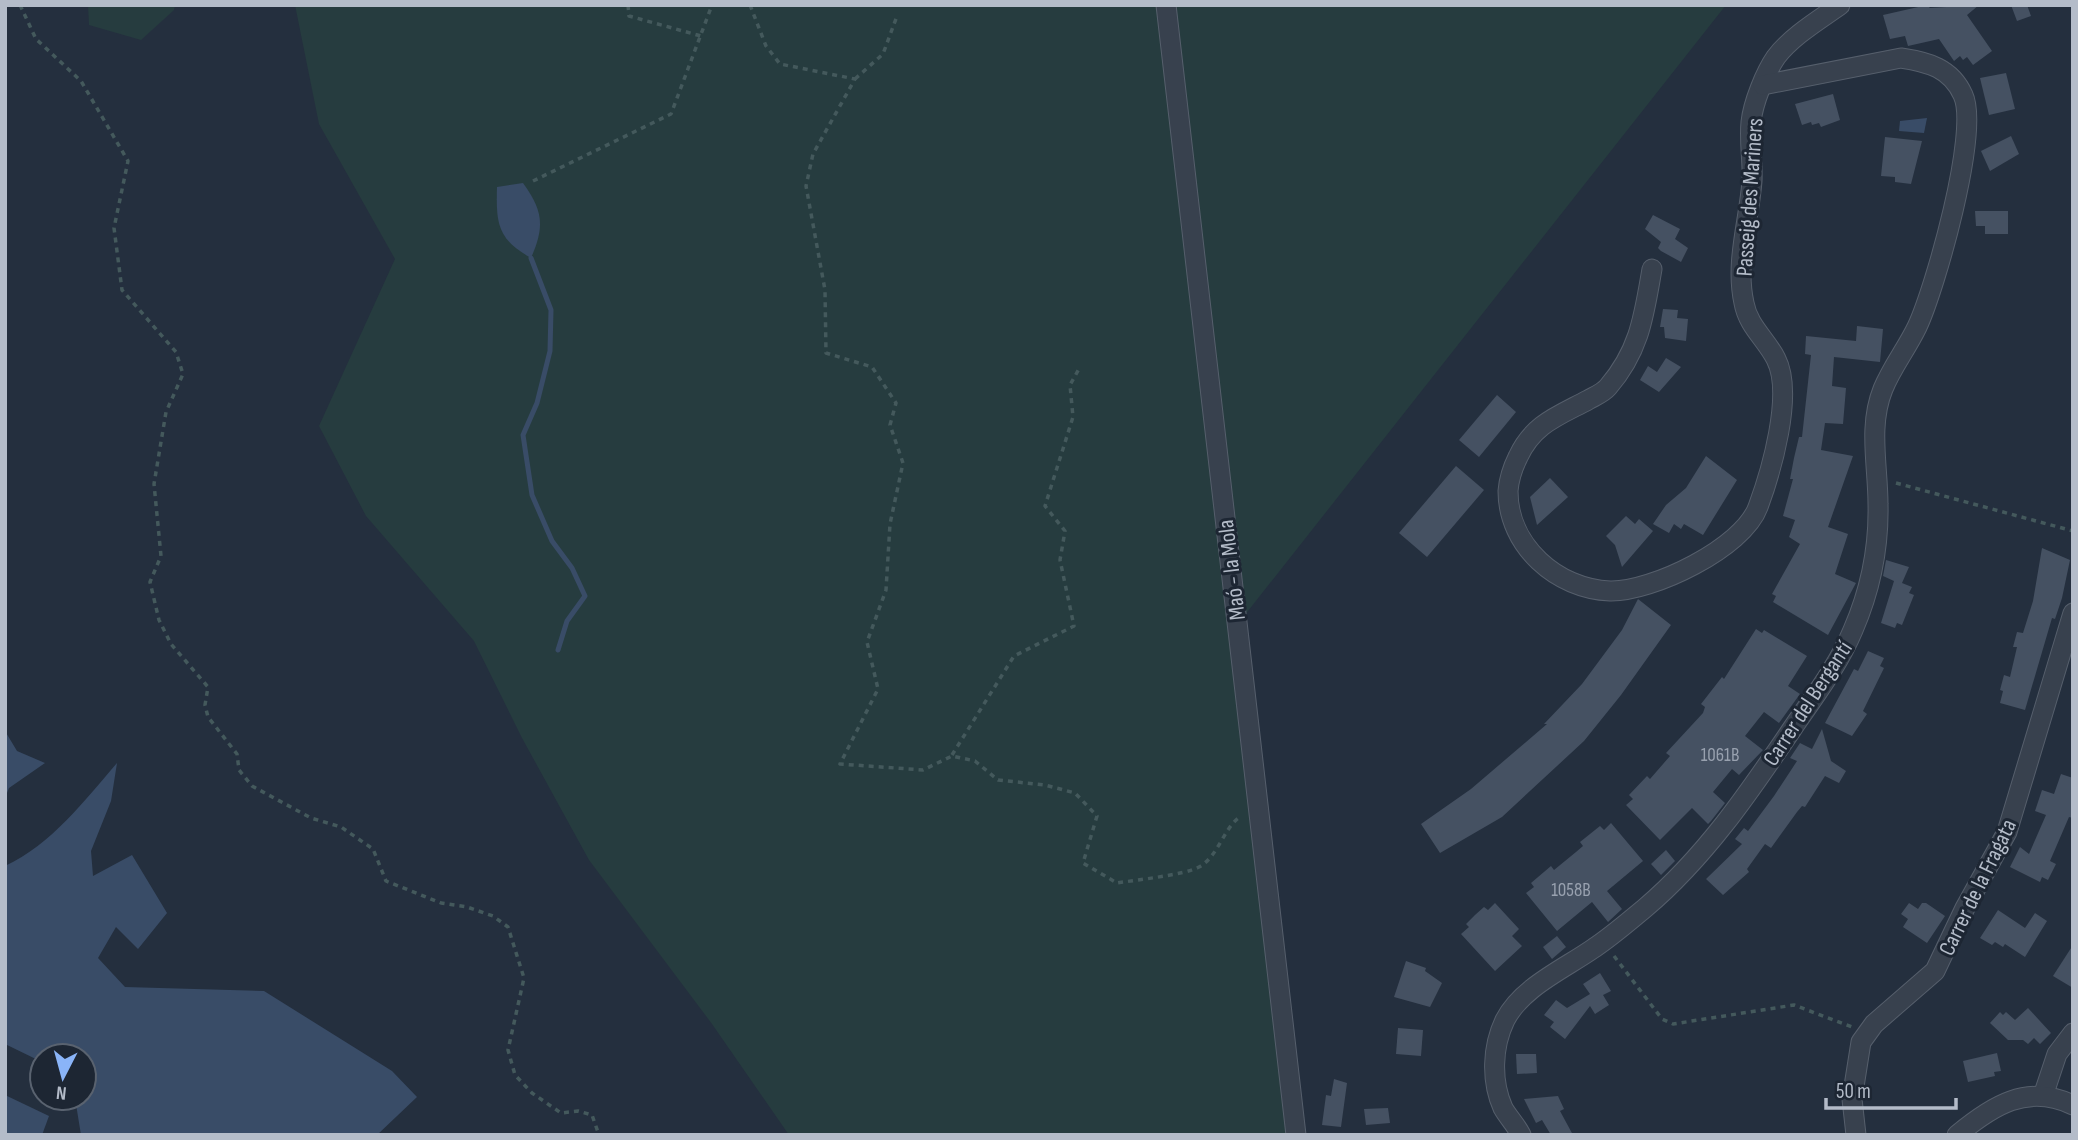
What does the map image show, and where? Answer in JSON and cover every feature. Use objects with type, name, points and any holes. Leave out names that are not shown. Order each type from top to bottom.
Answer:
[{"type":"street","name":"Maó - la Mola","points":[[1166,5],[1296,1135]]},
{"type":"street","name":"Passeig des Mariners","points":[[1652,269],[1636,347],[1606,390],[1542,423],[1525,442],[1508,487],[1510,513],[1535,558],[1555,575],[1585,588],[1612,591],[1634,588],[1700,561],[1734,540],[1754,516],[1768,479],[1782,391],[1777,360],[1752,326],[1744,306],[1740,272],[1752,181],[1751,121],[1776,57],[1800,34],[1840,5]]},
{"type":"street","name":"Carrer del Bergantí","points":[[1521,1135],[1504,1109],[1493,1062],[1503,1023],[1517,1000],[1603,941],[1647,906],[1700,855],[1739,808],[1827,677],[1853,631],[1868,587],[1878,536],[1874,433],[1878,409],[1882,390],[1917,328],[1936,280],[1966,141],[1968,116],[1965,97],[1953,77],[1940,68],[1901,58],[1763,85]]},
{"type":"street","name":"Carrer de la Fragata","points":[[1856,1135],[1852,1099],[1861,1042],[1935,971],[1965,908],[2007,832],[2073,613]]},
{"type":"street","points":[[2043,1096],[2057,1054],[2073,1033]]},
{"type":"street","points":[[1957,1135],[2002,1102],[2043,1096],[2073,1105]]},
{"type":"path","points":[[20,5],[36,39],[80,82],[128,161],[114,228],[122,290],[176,352],[183,374],[166,412],[154,484],[160,556],[150,582],[159,620],[171,644],[208,687],[205,705],[208,717],[237,754],[239,770],[252,786],[311,818],[341,827],[373,849],[386,881],[440,904],[467,907],[493,916],[508,928],[524,978],[508,1050],[515,1075],[532,1093],[561,1113],[578,1111],[592,1115],[599,1135]]},
{"type":"path","points":[[628,5],[629,16],[701,36]]},
{"type":"path","points":[[533,181],[671,114],[712,5]]},
{"type":"path","points":[[750,5],[766,46],[780,65],[855,79]]},
{"type":"path","points":[[897,16],[883,54],[855,79],[813,154],[806,186],[825,289],[826,353],[872,367],[896,403],[890,425],[902,463],[890,524],[886,590],[867,642],[878,689],[840,764],[923,770],[952,756],[1014,656],[1074,626],[1060,560],[1065,531],[1045,506],[1073,417],[1069,385],[1080,367]]},
{"type":"path","points":[[1877,478],[2073,531]]},
{"type":"path","points":[[952,756],[975,761],[998,780],[1045,785],[1075,793],[1097,816],[1083,863],[1117,883],[1199,867],[1223,841],[1232,822],[1258,806]]},
{"type":"path","points":[[1603,941],[1662,1019],[1673,1024],[1794,1005],[1868,1033]]},
{"type":"green space","points":[[88,5],[175,5],[174,10],[141,40],[89,25]]},
{"type":"green space","points":[[295,5],[1726,5],[1237,625],[1296,1135],[789,1135],[712,1024],[589,860],[522,738],[474,641],[366,516],[319,426],[395,259],[319,124]]},
{"type":"water","points":[[1927,118],[1924,133],[1899,131],[1900,121]]},
{"type":"water","points":[[523,183],[535,202],[540,219],[531,258],[505,237],[497,211],[497,187]]},
{"type":"water","points":[[5,731],[17,751],[45,763],[9,788],[5,798]]},
{"type":"water","points":[[117,763],[111,801],[91,851],[93,876],[132,855],[167,913],[138,949],[116,927],[98,958],[125,987],[264,991],[392,1071],[417,1097],[377,1135],[81,1135],[77,1112],[98,1112],[98,1042],[28,1042],[28,1055],[5,1044],[5,866],[22,857],[52,834]]},
{"type":"water","points":[[5,1095],[28,1106],[28,1112],[41,1112],[49,1116],[42,1135],[5,1134]]},
{"type":"building","points":[[1927,5],[1930,8],[1979,5],[1967,15],[1992,51],[1973,65],[1967,57],[1963,60],[1960,56],[1954,61],[1939,39],[1908,46],[1905,36],[1890,39],[1883,15]]},
{"type":"building","points":[[2011,5],[2027,5],[2031,16],[2017,21]]},
{"type":"building","points":[[2006,73],[2015,109],[1989,115],[1980,78]]},
{"type":"building","points":[[1833,94],[1840,120],[1821,127],[1819,123],[1812,125],[1811,122],[1802,125],[1795,104]]},
{"type":"building","points":[[2011,136],[2019,154],[1990,171],[1981,151]]},
{"type":"building","points":[[1885,137],[1922,141],[1911,184],[1895,182],[1895,177],[1881,176]]},
{"type":"building","points":[[1975,211],[2008,211],[2008,234],[1985,234],[1985,226],[1976,226]]},
{"type":"building","points":[[1653,215],[1680,229],[1675,239],[1688,248],[1681,262],[1661,251],[1658,248],[1661,242],[1645,229]]},
{"type":"building","points":[[1663,309],[1678,310],[1677,318],[1688,319],[1686,341],[1665,338],[1664,327],[1660,327]]},
{"type":"building","points":[[1857,326],[1883,329],[1880,362],[1834,357],[1832,386],[1846,388],[1843,424],[1825,423],[1821,450],[1853,456],[1828,527],[1848,534],[1835,574],[1856,583],[1828,635],[1773,602],[1776,596],[1772,594],[1800,544],[1789,537],[1795,520],[1783,516],[1793,479],[1790,479],[1799,437],[1802,437],[1811,355],[1805,354],[1806,336],[1856,341]]},
{"type":"building","points":[[1666,358],[1681,367],[1659,392],[1640,380],[1648,366],[1657,372]]},
{"type":"building","points":[[1497,395],[1516,412],[1479,457],[1459,440]]},
{"type":"building","points":[[1706,456],[1737,480],[1703,535],[1684,524],[1681,529],[1674,524],[1669,533],[1653,524],[1666,505],[1686,488]]},
{"type":"building","points":[[1456,466],[1484,490],[1427,557],[1399,533]]},
{"type":"building","points":[[1550,478],[1568,497],[1537,525],[1530,497]]},
{"type":"building","points":[[1626,516],[1635,524],[1639,519],[1653,531],[1622,567],[1615,545],[1606,536]]},
{"type":"building","points":[[2042,548],[2070,560],[2062,598],[2055,619],[2052,618],[2025,710],[2000,703],[2003,691],[2000,690],[2004,675],[2010,677],[2017,647],[2013,647],[2017,632],[2023,633],[2033,601]]},
{"type":"building","points":[[1886,560],[1909,567],[1902,583],[1912,587],[1909,593],[1914,595],[1902,625],[1897,623],[1895,628],[1881,623],[1894,581],[1883,576]]},
{"type":"building","points":[[1638,599],[1671,625],[1621,695],[1584,741],[1502,817],[1440,853],[1421,824],[1471,789],[1547,724],[1544,724],[1582,684],[1622,630]]},
{"type":"building","points":[[1756,629],[1762,633],[1764,630],[1807,656],[1788,686],[1800,694],[1779,723],[1764,712],[1745,736],[1763,750],[1739,775],[1732,769],[1713,792],[1725,803],[1711,821],[1708,824],[1692,808],[1660,840],[1626,805],[1633,799],[1629,795],[1647,776],[1650,779],[1670,756],[1666,753],[1703,713],[1705,707],[1701,704],[1722,677],[1724,679]]},
{"type":"building","points":[[1868,651],[1884,658],[1880,666],[1884,668],[1863,711],[1867,714],[1852,736],[1825,723],[1854,669],[1858,671]]},
{"type":"building","points":[[1822,729],[1831,761],[1846,771],[1839,783],[1825,776],[1805,807],[1802,806],[1797,812],[1771,848],[1765,844],[1747,869],[1749,872],[1723,895],[1706,879],[1742,844],[1735,839],[1744,828],[1748,831],[1774,796],[1797,761],[1790,758],[1800,743],[1812,749]]},
{"type":"building","points":[[2061,774],[2073,778],[2073,818],[2069,817],[2050,861],[2056,864],[2048,880],[2042,877],[2040,882],[2010,867],[2020,847],[2029,854],[2046,815],[2035,811],[2042,790],[2054,794]]},
{"type":"building","points":[[1611,823],[1643,861],[1607,891],[1622,909],[1608,922],[1592,902],[1557,931],[1526,893],[1534,887],[1531,883],[1551,866],[1554,870],[1583,846],[1580,842],[1600,826],[1604,830]]},
{"type":"building","points":[[1666,850],[1675,861],[1661,875],[1651,864]]},
{"type":"building","points":[[1495,903],[1519,929],[1512,936],[1522,946],[1495,971],[1461,934],[1469,927],[1466,924],[1475,915],[1484,907],[1488,910]]},
{"type":"building","points":[[1909,903],[1918,909],[1922,903],[1926,903],[1945,916],[1927,943],[1903,927],[1908,919],[1901,914]]},
{"type":"building","points":[[1998,910],[2025,928],[2035,913],[2047,921],[2025,957],[2005,944],[2003,947],[1995,942],[1992,945],[1980,938]]},
{"type":"building","points":[[1557,936],[1566,947],[1552,959],[1543,947]]},
{"type":"building","points":[[2073,945],[2073,988],[2053,976]]},
{"type":"building","points":[[1406,961],[1426,968],[1425,971],[1442,983],[1430,1007],[1394,997]]},
{"type":"building","points":[[1600,973],[1611,991],[1603,995],[1609,1005],[1595,1014],[1590,1006],[1565,1039],[1550,1027],[1554,1022],[1544,1015],[1556,1000],[1567,1008],[1590,994],[1583,984]]},
{"type":"building","points":[[2028,1008],[2051,1033],[2040,1044],[2034,1038],[2028,1044],[2023,1040],[2008,1040],[1990,1023],[2000,1012],[2003,1015],[2006,1012],[2015,1020]]},
{"type":"building","points":[[1398,1028],[1423,1030],[1421,1056],[1396,1054]]},
{"type":"building","points":[[1997,1053],[2001,1071],[1994,1072],[1995,1076],[1968,1082],[1963,1061]]},
{"type":"building","points":[[1516,1054],[1536,1054],[1537,1073],[1517,1074]]},
{"type":"building","points":[[1334,1079],[1347,1083],[1341,1127],[1322,1125],[1326,1095],[1331,1096]]},
{"type":"building","points":[[1558,1096],[1564,1109],[1560,1111],[1573,1135],[1551,1135],[1542,1120],[1536,1123],[1524,1099]]},
{"type":"building","points":[[1388,1108],[1390,1123],[1366,1125],[1364,1109]]},
{"type":"waterway","points":[[531,258],[551,310],[550,351],[537,403],[523,435],[532,495],[552,541],[572,568],[585,596],[567,621],[558,650]]}]
